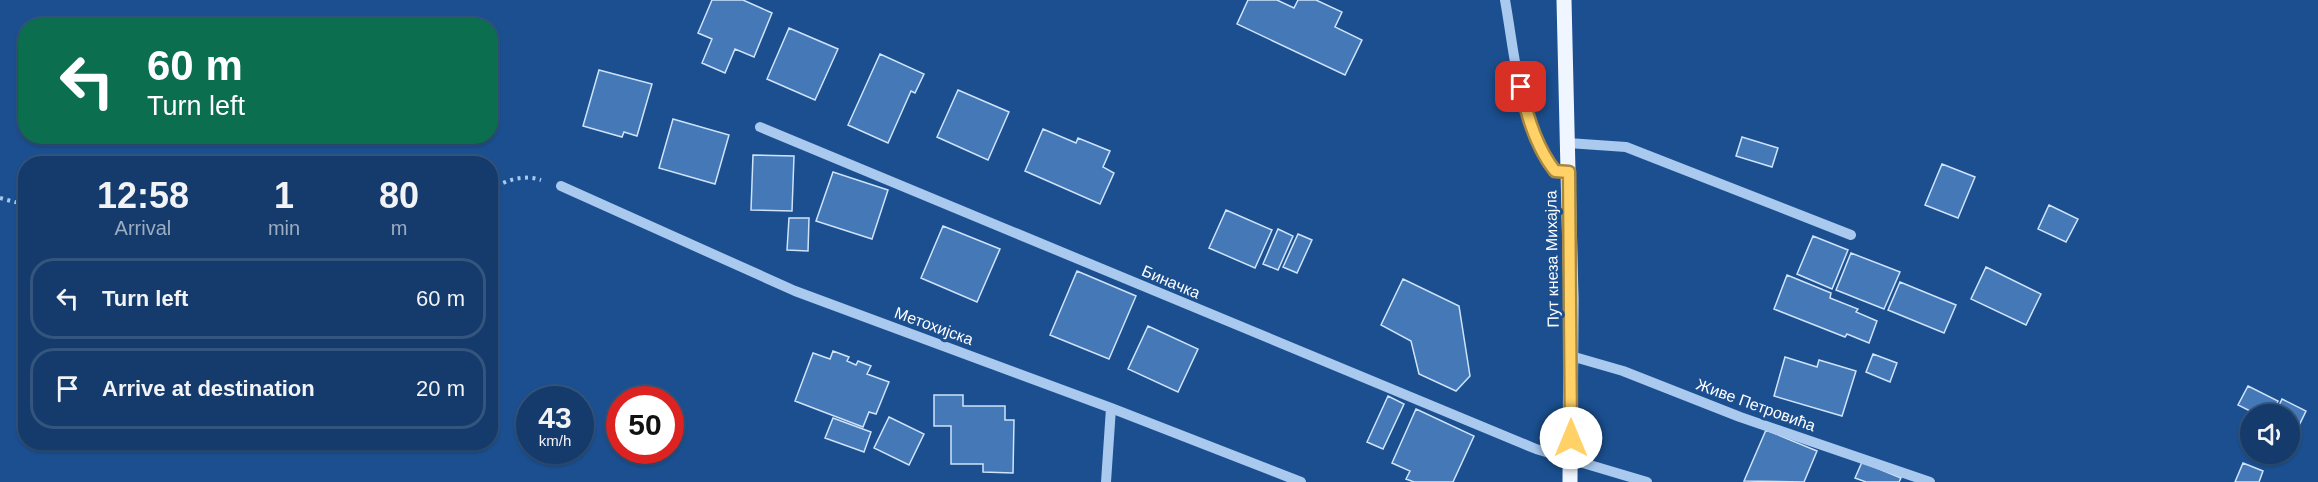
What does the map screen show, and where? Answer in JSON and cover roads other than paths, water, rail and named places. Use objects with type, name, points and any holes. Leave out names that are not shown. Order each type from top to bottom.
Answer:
[{"type":"main road","name":"Пут кнеза Михајла","points":[[1564,0],[1569,172],[1570,482]]},
{"type":"street","points":[[1505,0],[1525,109],[1542,154],[1555,171],[1569,172]]},
{"type":"street","name":"Биначка","points":[[760,128],[1524,445],[1647,482]]},
{"type":"street","points":[[1568,144],[1626,147],[1851,235]]},
{"type":"street","name":"Метохијска","points":[[561,186],[795,291],[1111,408],[1301,482]]},
{"type":"street","name":"Живе Петровића","points":[[1571,356],[1623,371],[1740,417],[1930,482]]},
{"type":"street","points":[[1106,482],[1111,408]]}]
